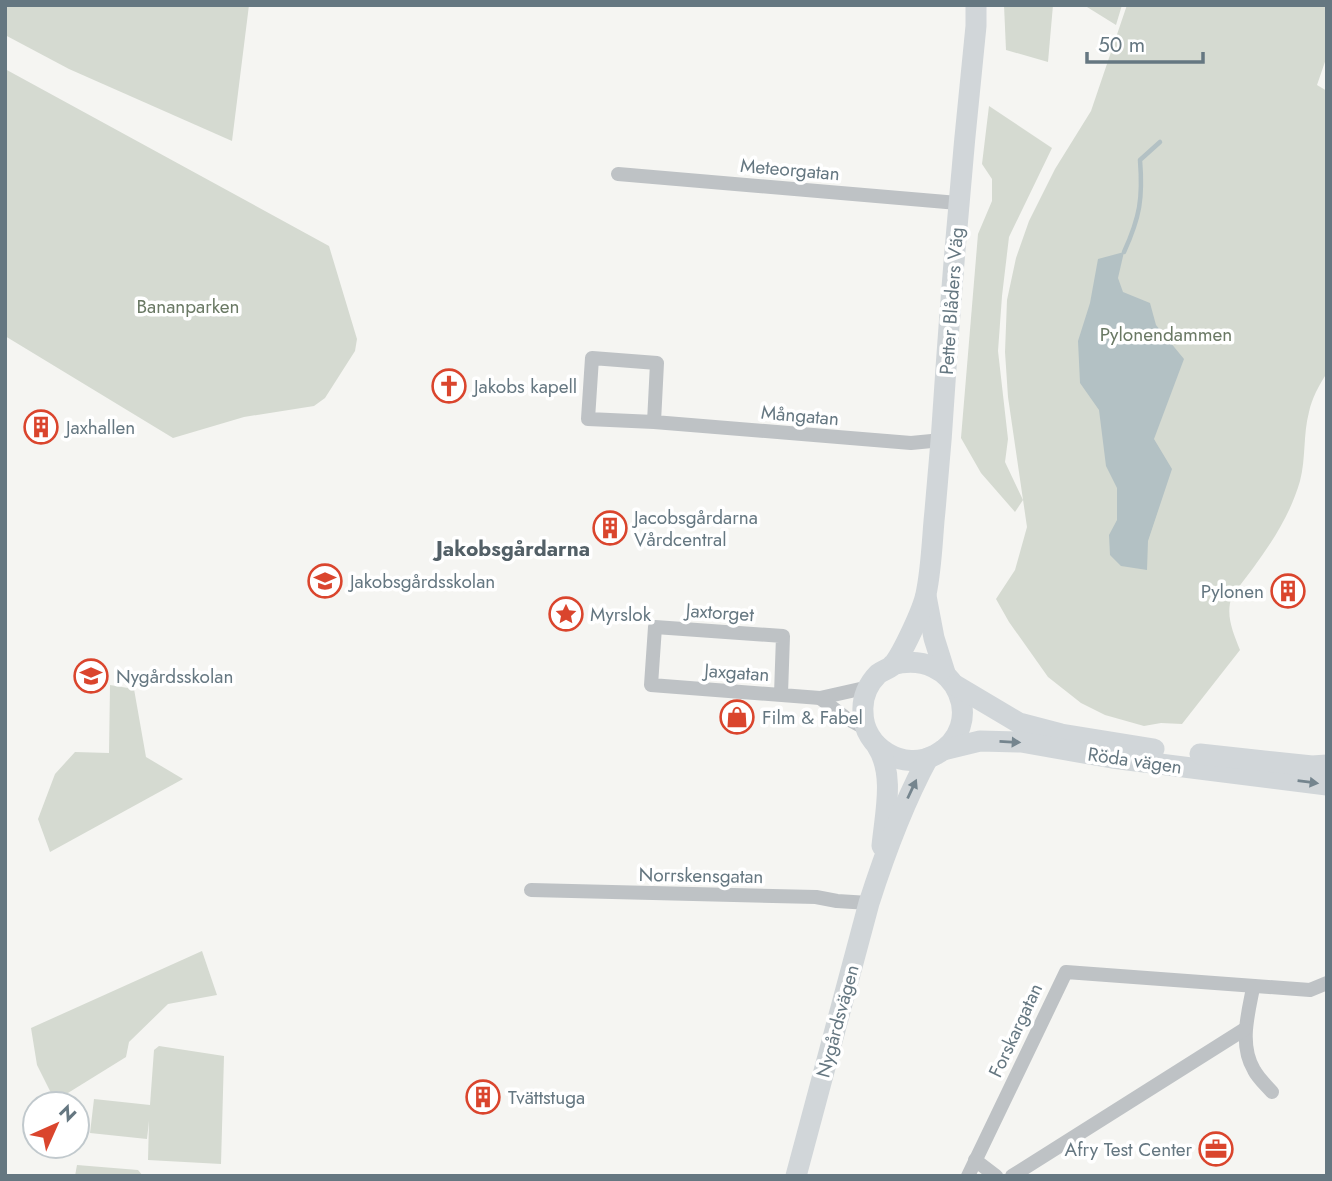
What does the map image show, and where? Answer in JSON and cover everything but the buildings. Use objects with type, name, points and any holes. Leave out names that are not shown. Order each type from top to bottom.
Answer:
[{"type":"street","name":"Petter Blåders Väg","points":[[950,679],[934,638],[926,596],[942,440],[958,203],[976,26],[975,5]]},
{"type":"street","name":"Meteorgatan","points":[[618,174],[958,203]]},
{"type":"street","name":"Mångatan","points":[[654,422],[657,363],[592,358],[588,419],[911,443],[942,440]]},
{"type":"street","name":"Petter Blåders Väg","points":[[892,666],[910,634],[926,596]]},
{"type":"street","name":"Jaxtorget","points":[[651,685],[655,627],[783,636],[782,694]]},
{"type":"street","points":[[905,662],[919,662],[933,666],[950,679],[961,705],[960,727],[953,740],[936,754],[915,761],[901,760],[877,746],[865,728],[862,714],[869,687],[878,674],[905,662]]},
{"type":"street","name":"Röda vägen","points":[[950,679],[1019,723],[1061,734],[1146,748],[1312,766],[1327,765]]},
{"type":"street","name":"Jaxgatan","points":[[651,685],[820,698],[869,687]]},
{"type":"street","points":[[820,698],[846,718],[865,728]]},
{"type":"street","name":"Röda vägen","points":[[936,754],[980,741],[1021,742],[1112,758],[1327,785]]},
{"type":"street","name":"Nygårdsvägen","points":[[877,746],[884,757],[887,781],[881,866]]},
{"type":"street","name":"Nygårdsvägen","points":[[796,1176],[881,866],[913,786],[936,754]]},
{"type":"street","name":"Norrskensgatan","points":[[531,890],[816,897],[869,903]]},
{"type":"street","name":"Forskargatan","points":[[968,1176],[1066,972],[1252,988],[1310,990],[1327,983]]},
{"type":"street","points":[[1252,988],[1245,1030],[1253,1069],[1272,1092]]},
{"type":"street","points":[[1012,1176],[1245,1030]]},
{"type":"street","points":[[975,1160],[996,1176]]},
{"type":"green space","points":[[5,5],[249,5],[232,141],[69,69],[5,35]]},
{"type":"green space","points":[[1004,5],[1053,5],[1048,62],[1006,50]]},
{"type":"green space","points":[[1073,5],[1122,5],[1116,25],[1087,7]]},
{"type":"green space","name":"Pylonendammen","points":[[1127,5],[1327,5],[1327,56],[1317,85],[1327,91],[1327,373],[1309,412],[1300,481],[1280,528],[1232,596],[1230,617],[1240,650],[1182,724],[1161,723],[1144,726],[1105,715],[1081,703],[1048,677],[996,599],[1015,570],[1027,527],[1008,397],[1005,352],[1007,300],[1016,258],[1029,221],[1055,169],[1091,111]]},
{"type":"green space","name":"Bananparken","points":[[5,69],[329,246],[357,339],[355,351],[325,398],[314,406],[244,417],[173,438],[5,336]]},
{"type":"green space","points":[[989,106],[1052,148],[1009,237],[1002,296],[998,351],[1008,439],[1005,462],[1023,500],[1015,512],[981,473],[961,438],[978,234],[992,201],[992,179],[982,164]]},
{"type":"green space","points":[[110,685],[134,689],[146,757],[183,779],[50,852],[38,819],[55,774],[75,752],[109,753]]},
{"type":"green space","points":[[202,951],[217,995],[168,1004],[129,1042],[126,1057],[73,1090],[50,1090],[37,1065],[31,1028]]},
{"type":"green space","points":[[159,1046],[224,1056],[221,1164],[148,1160],[149,1121],[147,1139],[91,1133],[94,1099],[150,1105],[154,1050]]},
{"type":"green space","points":[[77,1165],[138,1170],[143,1176],[75,1176]]},
{"type":"shaded area","name":"Pylonendammen","points":[[1124,252],[1118,278],[1123,292],[1150,303],[1156,325],[1184,359],[1154,439],[1172,469],[1148,541],[1147,570],[1121,566],[1110,555],[1109,535],[1117,520],[1117,488],[1106,466],[1099,410],[1080,383],[1078,341],[1090,303],[1098,259]]},
{"type":"waterway","points":[[1124,252],[1139,207],[1140,160],[1160,142]]},
{"type":"place","name":"Jakobs kapell","points":[[449,386]]},
{"type":"place","name":"Jaxhallen","points":[[41,427]]},
{"type":"place","name":"Jacobsgårdarna Vårdcentral","points":[[610,528]]},
{"type":"place","name":"Jakobsgårdsskolan","points":[[325,581]]},
{"type":"place","name":"Pylonen","points":[[1288,591]]},
{"type":"place","name":"Myrslok","points":[[566,614]]},
{"type":"place","name":"Nygårdsskolan","points":[[91,676]]},
{"type":"place","name":"Film & Fabel","points":[[737,717]]},
{"type":"place","name":"Tvättstuga","points":[[483,1097]]},
{"type":"place","name":"Afry Test Center","points":[[1216,1149]]},
{"type":"district","name":"Jakobsgårdarna","points":[[513,549]]}]
